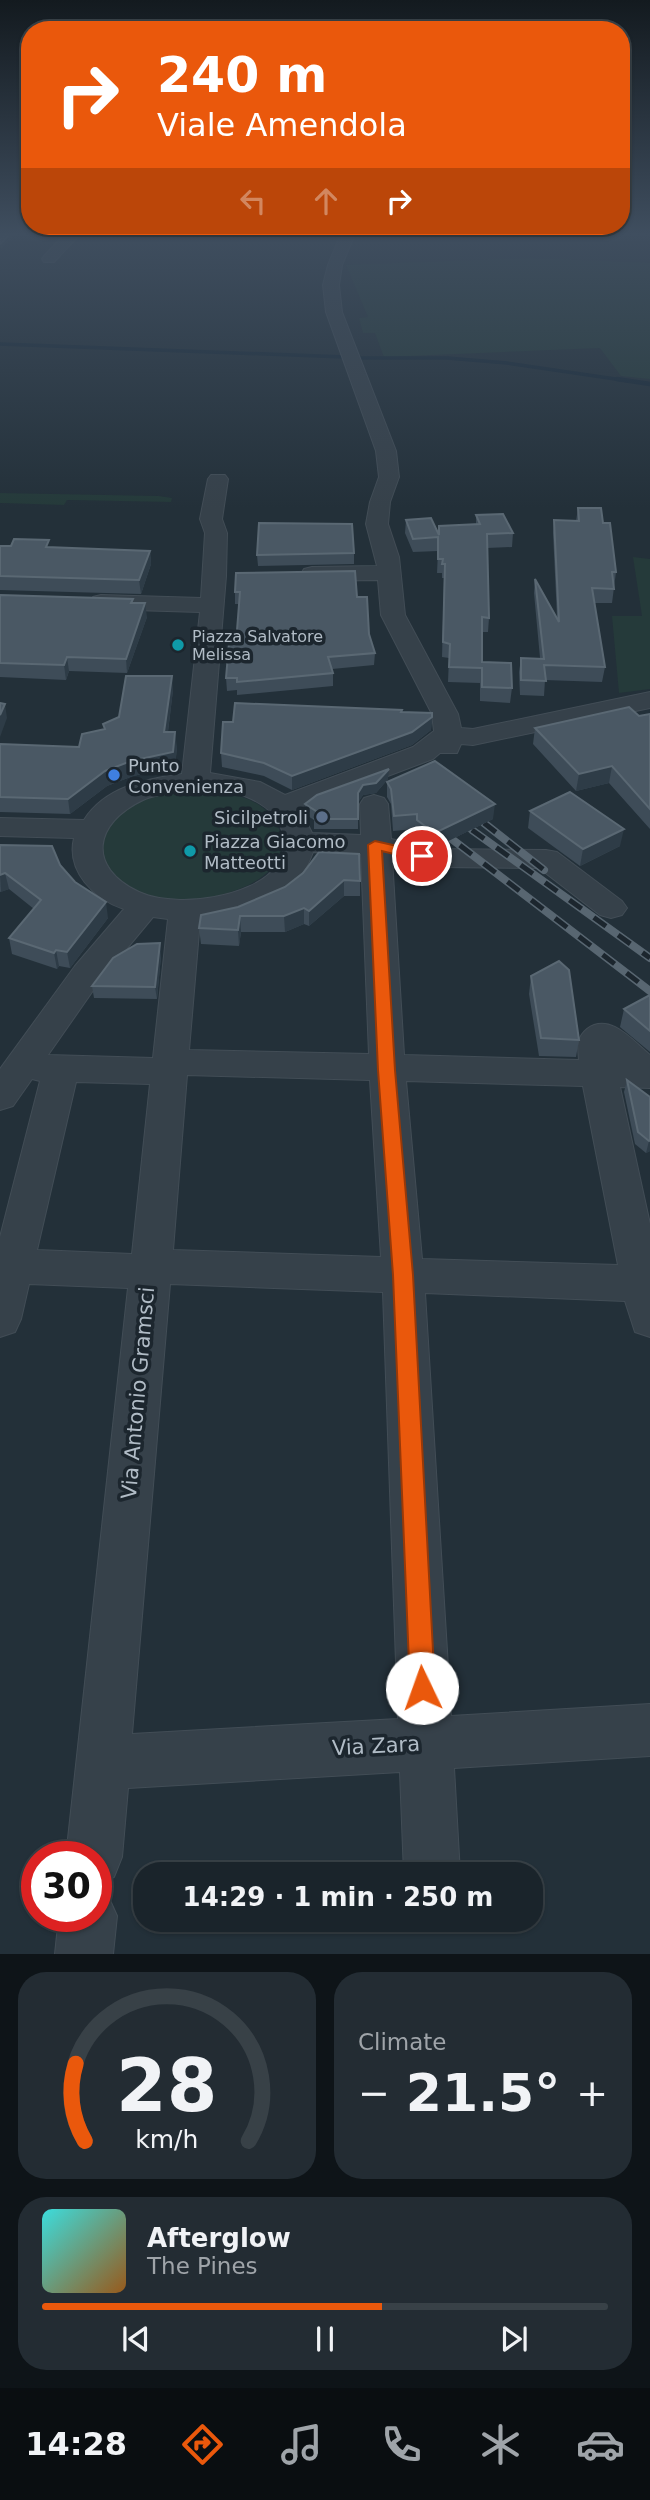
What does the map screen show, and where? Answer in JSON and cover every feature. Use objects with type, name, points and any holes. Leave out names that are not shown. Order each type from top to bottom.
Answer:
[{"type":"street","points":[[339,325],[386,451],[389,477],[380,502],[377,524],[388,557],[393,615],[445,714],[453,736]]},
{"type":"street","points":[[196,773],[210,605],[215,576],[216,533],[211,520],[218,479]]},
{"type":"street","points":[[295,575],[389,573]]},
{"type":"street","points":[[215,576],[242,575]]},
{"type":"street","points":[[82,601],[210,605]]},
{"type":"street","points":[[334,785],[424,753],[453,736],[650,700]]},
{"type":"street","points":[[374,824],[453,736]]},
{"type":"street","points":[[0,842],[73,837],[131,794],[196,773],[258,791],[302,823],[374,824],[422,856],[545,859],[611,908]]},
{"type":"street","points":[[334,785],[364,793],[374,824],[387,1070],[403,1275],[431,1862]]},
{"type":"street","points":[[73,837],[99,881],[136,915],[184,920],[266,890],[285,876],[296,859],[302,823]]},
{"type":"street","points":[[0,827],[73,837]]},
{"type":"street","points":[[0,1096],[11,1067],[136,915]]},
{"type":"street","name":"Via Antonio Gramsci","points":[[96,1841],[184,920]]},
{"type":"street","points":[[11,1067],[650,1075]]},
{"type":"street","points":[[0,1319],[6,1266],[61,1068]]},
{"type":"street","points":[[6,1266],[403,1275],[648,1296],[599,1075]]},
{"type":"street","name":"Via Zara","points":[[103,1763],[650,1730]]},
{"type":"street","points":[[84,1954],[86,1932]]},
{"type":"lane","points":[[302,823],[331,806],[334,785]]},
{"type":"green space","points":[[361,325],[650,325],[650,379],[621,376],[600,348],[384,357],[375,333],[363,333]]},
{"type":"green space","points":[[0,493],[172,498],[171,502],[67,500],[64,505],[0,503]]},
{"type":"green space","points":[[633,557],[650,559],[650,689],[619,693],[612,616],[642,616]]},
{"type":"green space","points":[[193,789],[241,796],[262,807],[270,815],[277,825],[281,851],[268,872],[242,888],[208,898],[173,900],[140,894],[115,880],[103,855],[101,844],[102,834],[109,822],[118,813],[141,800]]},
{"type":"building","points":[[578,508],[601,508],[603,523],[610,523],[616,572],[612,572],[614,589],[592,588],[605,667],[544,665],[546,681],[521,680],[521,658],[544,659],[535,579],[559,622],[554,520],[579,521]]},
{"type":"building","points":[[503,514],[513,533],[487,534],[489,618],[482,617],[482,662],[511,663],[512,688],[482,687],[482,668],[449,667],[450,644],[443,642],[445,564],[442,564],[443,559],[438,559],[438,537],[413,539],[406,520],[431,518],[439,535],[439,526],[480,524],[476,515]]},
{"type":"building","points":[[259,523],[352,524],[354,553],[257,555]]},
{"type":"building","points":[[14,539],[49,540],[46,547],[150,551],[139,580],[0,576],[0,546],[11,546]]},
{"type":"building","points":[[355,571],[357,597],[367,597],[369,634],[375,653],[328,657],[333,673],[237,682],[237,678],[226,678],[229,643],[236,643],[240,592],[235,592],[236,573]]},
{"type":"building","points":[[0,595],[133,599],[131,603],[145,603],[126,659],[67,657],[64,665],[0,663]]},
{"type":"building","points":[[126,676],[172,676],[164,732],[175,732],[173,752],[131,761],[105,771],[68,799],[0,797],[0,744],[79,747],[82,734],[105,729],[103,724],[119,717]]},
{"type":"building","points":[[235,703],[402,710],[401,712],[432,713],[432,717],[412,732],[292,776],[264,763],[221,753],[223,722],[233,722]]},
{"type":"building","points":[[629,707],[639,716],[650,714],[650,809],[612,766],[579,774],[535,728]]},
{"type":"building","points":[[435,761],[495,804],[439,831],[429,829],[417,820],[417,814],[394,816],[391,789],[387,782]]},
{"type":"building","points":[[389,769],[376,783],[363,785],[358,793],[358,819],[314,819],[322,815],[305,804],[317,795]]},
{"type":"building","points":[[570,792],[624,829],[583,849],[530,811]]},
{"type":"building","points":[[0,845],[52,846],[60,865],[75,882],[106,902],[67,952],[56,950],[54,953],[9,938],[41,900],[5,873],[0,875]]},
{"type":"building","points":[[319,852],[359,854],[360,881],[344,880],[309,911],[304,908],[284,916],[240,916],[238,930],[199,928],[201,915],[238,907],[285,887],[303,873]]},
{"type":"building","points":[[160,943],[155,987],[92,986],[113,958],[137,944]]},
{"type":"building","points":[[559,961],[569,970],[579,1040],[541,1038],[531,976]]},
{"type":"building","points":[[650,995],[650,1031],[624,1009]]},
{"type":"building","points":[[627,1080],[650,1097],[649,1141],[638,1132]]},
{"type":"waterway","points":[[0,344],[345,357]]},
{"type":"waterway","points":[[357,358],[447,358],[507,363],[629,381]]},
{"type":"waterway","points":[[617,379],[650,384]]},
{"type":"railway","points":[[484,823],[544,870]]},
{"type":"railway","points":[[436,827],[650,991]]},
{"type":"railway","points":[[472,830],[650,958]]},
{"type":"place","name":"Piazza Salvatore Melissa","points":[[178,645]]},
{"type":"place","name":"Punto Convenienza","points":[[114,775]]},
{"type":"place","name":"Sicilpetroli","points":[[322,817]]},
{"type":"place","name":"Piazza Giacomo Matteotti","points":[[190,851]]},
{"type":"route","points":[[422,856],[375,845],[387,1070],[403,1275],[422,1688]]}]
